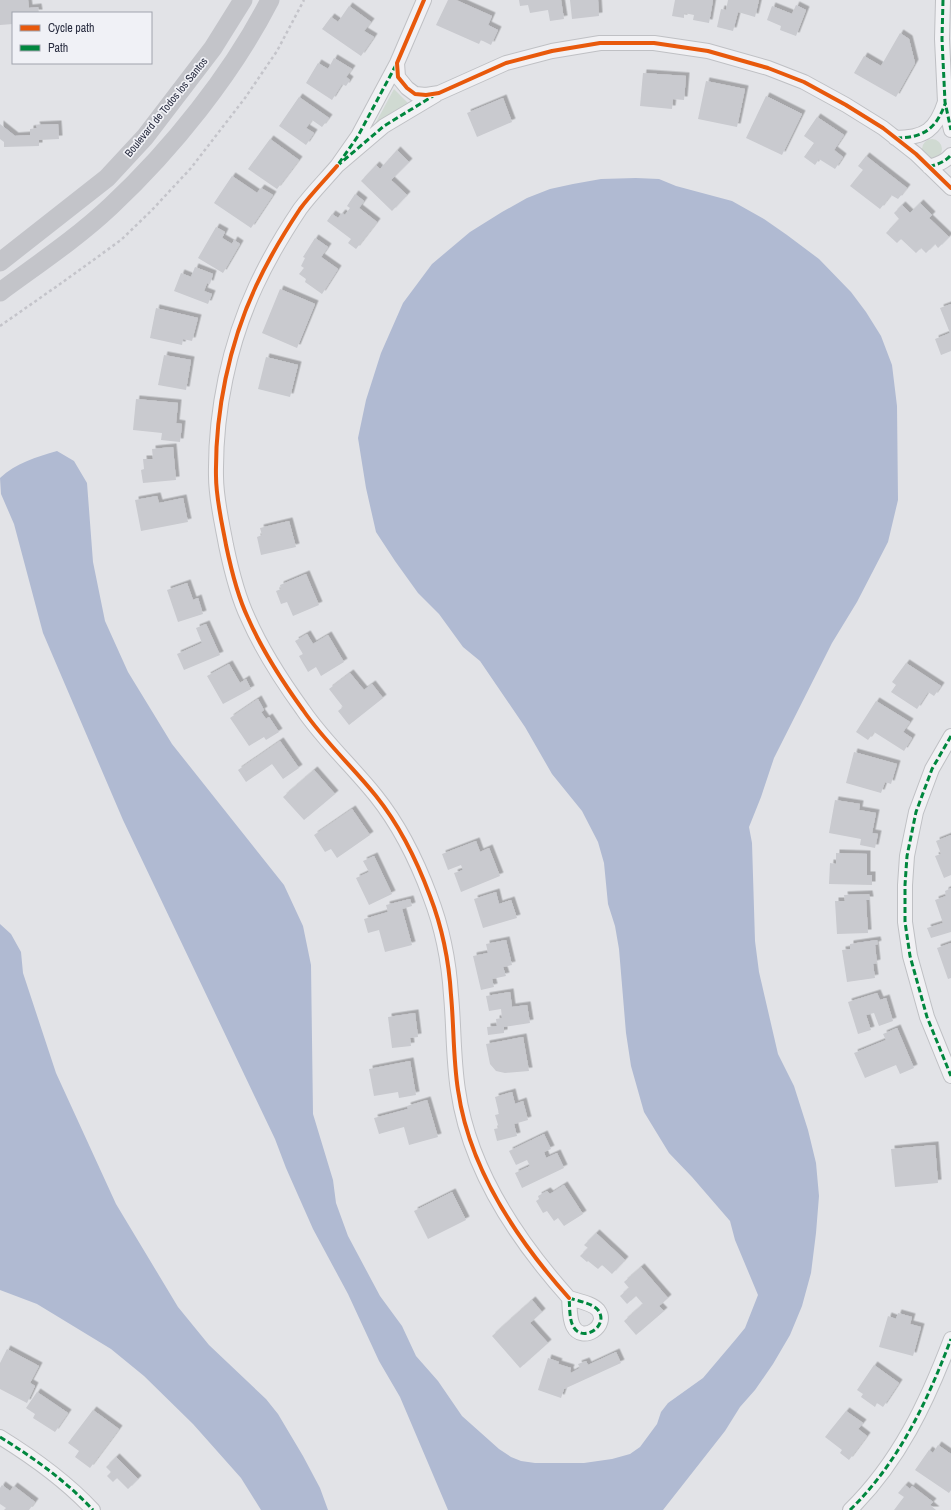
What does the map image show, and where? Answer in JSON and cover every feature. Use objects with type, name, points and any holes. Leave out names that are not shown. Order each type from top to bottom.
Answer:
[{"type":"street","name":"Boulevard de Todos los Santos","points":[[0,262],[107,178],[145,137],[214,48],[243,0]]},
{"type":"street","points":[[0,292],[67,244],[111,207],[155,162],[198,110],[232,64],[270,0]]},
{"type":"street","points":[[424,0],[397,63],[358,136],[337,166],[301,209],[275,250],[256,285],[232,348],[222,395],[216,477],[221,519],[229,560],[247,617],[270,661],[304,711],[328,742],[378,798],[400,831],[431,897],[441,928],[446,956],[451,994],[452,1030],[457,1088],[464,1124],[471,1146],[502,1209],[546,1272],[569,1298]]},
{"type":"street","points":[[943,0],[942,39],[945,102],[951,130]]},
{"type":"street","points":[[337,166],[384,126],[439,93],[506,63],[552,51],[600,43],[654,43],[708,51],[768,68],[804,82],[846,105],[883,128],[916,154],[951,188]]},
{"type":"street","points":[[397,63],[398,77],[407,88],[415,94],[426,95],[439,93]]},
{"type":"street","points":[[895,138],[919,136],[930,129],[941,116],[945,102]]},
{"type":"street","points":[[929,167],[941,163],[948,159],[951,155]]},
{"type":"street","points":[[951,736],[932,769],[916,812],[907,856],[905,885],[905,922],[910,956],[927,1017],[941,1047],[951,1076]]},
{"type":"street","points":[[850,1510],[875,1484],[901,1447],[938,1373],[951,1339]]},
{"type":"street","points":[[0,1437],[29,1455],[61,1480],[93,1510]]},
{"type":"path","points":[[0,326],[121,240],[152,210],[191,168],[244,98],[277,51],[304,0]]},
{"type":"shaded area","points":[[394,89],[409,104],[374,126]]},
{"type":"shaded area","points":[[932,139],[939,142],[942,149],[939,156],[932,159],[925,156],[922,149],[925,142]]},
{"type":"water","points":[[601,179],[659,179],[676,186],[732,201],[764,219],[787,235],[819,259],[851,292],[881,336],[892,365],[897,406],[898,500],[888,542],[857,602],[832,643],[774,758],[749,827],[752,843],[755,941],[759,972],[778,1054],[794,1086],[808,1130],[816,1163],[819,1196],[811,1273],[802,1306],[790,1335],[773,1364],[755,1390],[740,1407],[725,1431],[663,1510],[448,1510],[400,1397],[379,1361],[348,1294],[313,1229],[275,1139],[123,820],[43,633],[14,524],[1,494],[0,478],[20,464],[57,451],[74,461],[87,483],[93,562],[105,621],[128,672],[172,744],[284,885],[303,926],[311,965],[313,1114],[333,1180],[336,1203],[348,1236],[380,1296],[402,1326],[416,1356],[438,1381],[462,1416],[499,1449],[511,1457],[521,1461],[535,1463],[584,1463],[612,1459],[630,1454],[640,1447],[657,1424],[661,1412],[668,1403],[703,1378],[745,1328],[758,1295],[735,1240],[730,1221],[669,1153],[644,1112],[631,1066],[626,1033],[619,949],[615,926],[608,904],[604,863],[598,842],[582,811],[552,774],[525,727],[480,661],[463,647],[439,614],[418,593],[376,532],[366,488],[358,438],[366,400],[381,353],[403,303],[432,264],[470,232],[527,198],[550,189],[573,184]]},
{"type":"water","points":[[0,924],[11,934],[21,952],[23,973],[56,1073],[116,1204],[178,1307],[209,1345],[266,1399],[278,1414],[320,1488],[328,1510],[261,1510],[241,1478],[193,1424],[144,1376],[111,1349],[37,1304],[0,1290]]},
{"type":"building","points":[[0,0],[28,0],[29,8],[38,7],[39,12],[12,12],[12,24],[0,25]]},
{"type":"building","points":[[448,0],[456,0],[492,16],[488,25],[498,30],[491,45],[481,40],[479,44],[436,25]]},
{"type":"building","points":[[519,0],[561,0],[564,19],[550,21],[548,10],[530,13],[528,5],[520,6]]},
{"type":"building","points":[[570,0],[598,0],[599,16],[572,19]]},
{"type":"building","points":[[675,0],[713,0],[709,23],[693,20],[694,15],[684,13],[684,18],[672,16]]},
{"type":"building","points":[[728,0],[759,0],[755,17],[738,12],[733,31],[717,27],[721,9],[726,10]]},
{"type":"building","points":[[796,5],[806,10],[796,36],[780,30],[781,26],[767,20],[772,6],[792,14]]},
{"type":"building","points":[[349,6],[371,22],[364,31],[374,37],[361,56],[322,29],[331,17],[338,22]]},
{"type":"building","points":[[900,33],[909,39],[915,63],[896,97],[854,73],[864,56],[881,66]]},
{"type":"building","points":[[334,58],[352,69],[346,77],[350,80],[346,86],[342,84],[332,100],[306,83],[318,63],[328,69]]},
{"type":"building","points":[[643,73],[686,76],[684,100],[673,99],[672,109],[640,106]]},
{"type":"building","points":[[706,81],[745,89],[737,127],[698,119]]},
{"type":"building","points":[[766,96],[802,114],[782,155],[746,138]]},
{"type":"building","points":[[299,97],[329,118],[322,127],[312,120],[306,128],[314,133],[306,145],[279,126]]},
{"type":"building","points":[[503,98],[512,122],[477,137],[467,113]]},
{"type":"building","points":[[817,117],[844,135],[834,150],[843,157],[835,169],[819,159],[815,165],[804,157],[814,143],[804,136]]},
{"type":"building","points":[[0,124],[15,136],[30,135],[30,129],[37,128],[36,125],[58,124],[59,139],[39,140],[39,146],[4,147],[4,142],[0,139]]},
{"type":"building","points":[[270,139],[299,160],[277,189],[248,169]]},
{"type":"building","points":[[397,150],[409,162],[391,180],[407,195],[392,211],[361,181],[376,165],[380,169]]},
{"type":"building","points":[[866,156],[907,188],[898,199],[891,195],[880,209],[850,186],[863,170],[858,166]]},
{"type":"building","points":[[232,176],[257,193],[261,188],[273,195],[251,228],[214,203]]},
{"type":"building","points":[[355,194],[364,201],[359,208],[377,222],[356,249],[348,243],[351,239],[327,221],[332,214],[338,218],[342,213],[345,215],[350,208],[347,206]]},
{"type":"building","points":[[920,203],[932,215],[929,218],[949,237],[938,248],[935,244],[926,253],[921,248],[916,253],[901,239],[897,243],[886,233],[899,219],[894,213],[902,205],[910,213]]},
{"type":"building","points":[[216,227],[225,232],[222,238],[232,244],[234,240],[240,244],[223,273],[198,258]]},
{"type":"building","points":[[315,238],[328,247],[321,257],[338,269],[322,294],[305,282],[306,279],[299,274],[304,268],[301,266],[305,258],[303,257]]},
{"type":"building","points":[[195,267],[213,274],[210,284],[207,283],[204,291],[212,294],[208,304],[174,291],[181,273],[191,277]]},
{"type":"building","points":[[280,289],[315,304],[297,348],[262,333]]},
{"type":"building","points":[[951,304],[951,351],[941,355],[935,339],[950,333],[940,308]]},
{"type":"building","points":[[156,308],[198,318],[192,341],[183,339],[182,345],[150,338]]},
{"type":"building","points":[[164,355],[191,360],[186,390],[158,385]]},
{"type":"building","points":[[266,357],[298,365],[290,397],[258,389]]},
{"type":"building","points":[[136,399],[178,403],[176,423],[182,424],[180,442],[161,440],[162,433],[133,430]]},
{"type":"building","points":[[173,447],[176,480],[143,483],[141,470],[144,469],[143,459],[153,459],[152,449]]},
{"type":"building","points":[[157,496],[159,503],[183,498],[188,522],[141,531],[135,500]]},
{"type":"building","points":[[289,521],[296,547],[261,555],[257,537],[262,535],[260,528]]},
{"type":"building","points":[[306,574],[319,605],[293,616],[287,602],[281,604],[276,591],[281,589],[280,585]]},
{"type":"building","points":[[187,583],[193,600],[198,598],[203,614],[178,622],[167,590]]},
{"type":"building","points":[[206,624],[220,655],[184,670],[177,654],[202,643],[196,628]]},
{"type":"building","points":[[307,634],[313,644],[328,635],[344,662],[321,676],[316,667],[308,672],[299,656],[303,654],[295,641]]},
{"type":"building","points":[[906,663],[941,686],[934,696],[928,692],[917,709],[891,692],[896,685],[892,682]]},
{"type":"building","points":[[229,664],[240,683],[246,679],[251,689],[223,704],[207,676]]},
{"type":"building","points":[[350,673],[364,690],[372,684],[383,698],[349,725],[338,711],[343,707],[329,689]]},
{"type":"building","points":[[258,699],[264,710],[261,712],[266,719],[269,717],[279,732],[266,740],[264,737],[249,746],[230,718]]},
{"type":"building","points":[[876,701],[910,722],[903,732],[912,738],[904,751],[874,732],[868,740],[856,732]]},
{"type":"building","points":[[280,741],[299,768],[283,779],[272,764],[246,782],[238,770]]},
{"type":"building","points":[[854,752],[897,764],[891,784],[885,782],[881,793],[846,783]]},
{"type":"building","points":[[314,770],[335,794],[304,820],[283,797]]},
{"type":"building","points":[[835,800],[860,804],[859,810],[876,813],[872,833],[878,834],[875,848],[860,845],[861,839],[829,833]]},
{"type":"building","points":[[352,809],[370,835],[337,858],[331,849],[325,852],[314,835]]},
{"type":"building","points":[[951,835],[951,875],[944,878],[935,856],[941,854],[936,841]]},
{"type":"building","points":[[476,841],[480,852],[489,848],[500,876],[461,892],[454,873],[463,870],[461,865],[448,870],[442,854]]},
{"type":"building","points":[[836,853],[867,854],[867,875],[872,875],[872,885],[829,884],[830,863],[836,864]]},
{"type":"building","points":[[374,856],[392,894],[369,905],[356,878],[369,872],[363,861]]},
{"type":"building","points":[[951,888],[951,932],[931,938],[927,928],[943,923],[935,900],[946,896],[945,891]]},
{"type":"building","points":[[496,892],[499,904],[511,900],[517,918],[483,928],[474,899]]},
{"type":"building","points":[[869,894],[870,900],[866,900],[868,933],[837,934],[835,901],[845,901],[844,895]]},
{"type":"building","points":[[410,899],[412,906],[402,909],[412,945],[385,952],[379,930],[368,933],[364,919],[388,912],[386,905]]},
{"type":"building","points":[[506,940],[512,965],[503,967],[506,976],[492,979],[494,987],[481,990],[473,956],[488,953],[486,944]]},
{"type":"building","points":[[877,940],[878,944],[875,945],[877,963],[873,964],[875,978],[847,982],[842,950],[850,949],[850,944]]},
{"type":"building","points":[[951,943],[951,978],[948,979],[937,948]]},
{"type":"building","points":[[510,992],[512,1007],[527,1005],[530,1023],[504,1027],[504,1033],[488,1035],[487,1027],[497,1026],[496,1019],[502,1018],[501,1009],[489,1011],[486,996]]},
{"type":"building","points":[[877,993],[880,1000],[886,998],[893,1021],[879,1026],[874,1013],[866,1015],[871,1030],[858,1034],[848,1002]]},
{"type":"building","points":[[415,1013],[418,1037],[410,1038],[411,1046],[392,1048],[388,1017]]},
{"type":"building","points":[[897,1028],[914,1068],[900,1074],[896,1065],[865,1078],[854,1053],[886,1040],[883,1034]]},
{"type":"building","points":[[523,1037],[529,1071],[505,1073],[496,1071],[490,1064],[486,1044]]},
{"type":"building","points":[[410,1061],[416,1095],[399,1098],[398,1092],[374,1096],[369,1069]]},
{"type":"building","points":[[512,1092],[515,1104],[523,1101],[528,1120],[514,1124],[517,1136],[497,1141],[494,1129],[499,1128],[495,1115],[499,1114],[495,1097]]},
{"type":"building","points":[[427,1100],[438,1137],[409,1145],[404,1127],[379,1134],[374,1118],[408,1109],[407,1106]]},
{"type":"building","points":[[544,1134],[551,1149],[544,1152],[546,1158],[557,1153],[564,1168],[522,1188],[515,1173],[530,1166],[527,1160],[516,1165],[509,1151]]},
{"type":"building","points":[[935,1145],[938,1183],[895,1187],[891,1149]]},
{"type":"building","points":[[564,1185],[583,1214],[564,1226],[558,1218],[554,1221],[547,1211],[543,1213],[536,1201],[539,1199],[538,1196],[547,1191],[550,1194]]},
{"type":"building","points":[[452,1192],[466,1220],[428,1239],[414,1211]]},
{"type":"building","points":[[596,1233],[625,1260],[612,1274],[602,1265],[598,1269],[580,1256],[588,1248],[584,1245]]},
{"type":"building","points":[[641,1267],[668,1298],[659,1306],[664,1311],[636,1335],[624,1321],[643,1304],[636,1296],[627,1304],[620,1296],[629,1288],[624,1282]]},
{"type":"building","points":[[532,1300],[542,1312],[530,1323],[548,1343],[520,1368],[492,1336]]},
{"type":"building","points":[[898,1313],[912,1317],[910,1324],[921,1327],[913,1356],[879,1347],[888,1316],[896,1319]]},
{"type":"building","points":[[7,1349],[39,1366],[30,1383],[35,1386],[27,1403],[0,1389],[0,1363]]},
{"type":"building","points":[[616,1352],[621,1363],[564,1389],[561,1398],[538,1390],[548,1358],[559,1362],[558,1364],[571,1368],[571,1373],[580,1368],[578,1364],[586,1361],[588,1365]]},
{"type":"building","points":[[874,1365],[899,1383],[883,1407],[877,1403],[875,1407],[861,1397],[863,1394],[857,1390]]},
{"type":"building","points":[[37,1392],[68,1413],[55,1432],[33,1418],[35,1414],[26,1408]]},
{"type":"building","points":[[93,1410],[119,1429],[90,1468],[75,1457],[79,1451],[68,1443]]},
{"type":"building","points":[[846,1411],[863,1423],[858,1429],[867,1436],[849,1460],[840,1453],[842,1450],[825,1437]]},
{"type":"building","points":[[938,1445],[951,1454],[951,1490],[949,1493],[915,1470],[929,1450],[933,1453]]},
{"type":"building","points":[[116,1457],[138,1479],[128,1489],[117,1478],[113,1482],[107,1476],[111,1472],[106,1467]]},
{"type":"building","points":[[2,1485],[10,1491],[14,1486],[35,1502],[29,1510],[4,1510],[6,1508],[0,1504],[0,1488]]},
{"type":"building","points":[[905,1485],[910,1489],[912,1486],[933,1502],[930,1505],[936,1510],[894,1510],[904,1497],[898,1493]]},
{"type":"marked path","points":[[943,0],[942,39],[945,102],[951,130]]},
{"type":"marked path","points":[[396,65],[358,136],[337,166],[384,126],[433,96]]},
{"type":"marked path","points":[[896,138],[905,138],[921,134],[933,126],[945,104]]},
{"type":"marked path","points":[[929,167],[944,161],[951,155]]},
{"type":"marked path","points":[[951,736],[932,769],[916,812],[907,856],[905,885],[905,922],[910,956],[927,1017],[951,1076]]},
{"type":"marked path","points":[[569,1298],[589,1304],[598,1310],[601,1316],[598,1327],[588,1333],[577,1331],[573,1326],[570,1316],[569,1298]]},
{"type":"marked path","points":[[850,1510],[883,1472],[910,1430],[932,1386],[951,1339]]},
{"type":"marked path","points":[[0,1437],[49,1470],[72,1489],[93,1510]]},
{"type":"cycle path","points":[[424,0],[397,63],[398,77],[407,88],[415,94],[426,95],[439,93],[506,63],[552,51],[600,43],[654,43],[708,51],[768,68],[804,82],[846,105],[883,128],[916,154],[951,188]]},
{"type":"cycle path","points":[[337,166],[313,192],[282,237],[256,286],[238,331],[231,355],[221,403],[216,452],[217,493],[226,545],[235,582],[244,609],[273,665],[311,721],[385,807],[407,844],[425,883],[438,920],[447,957],[458,1090],[464,1119],[473,1147],[484,1175],[498,1202],[531,1252],[569,1298]]}]
